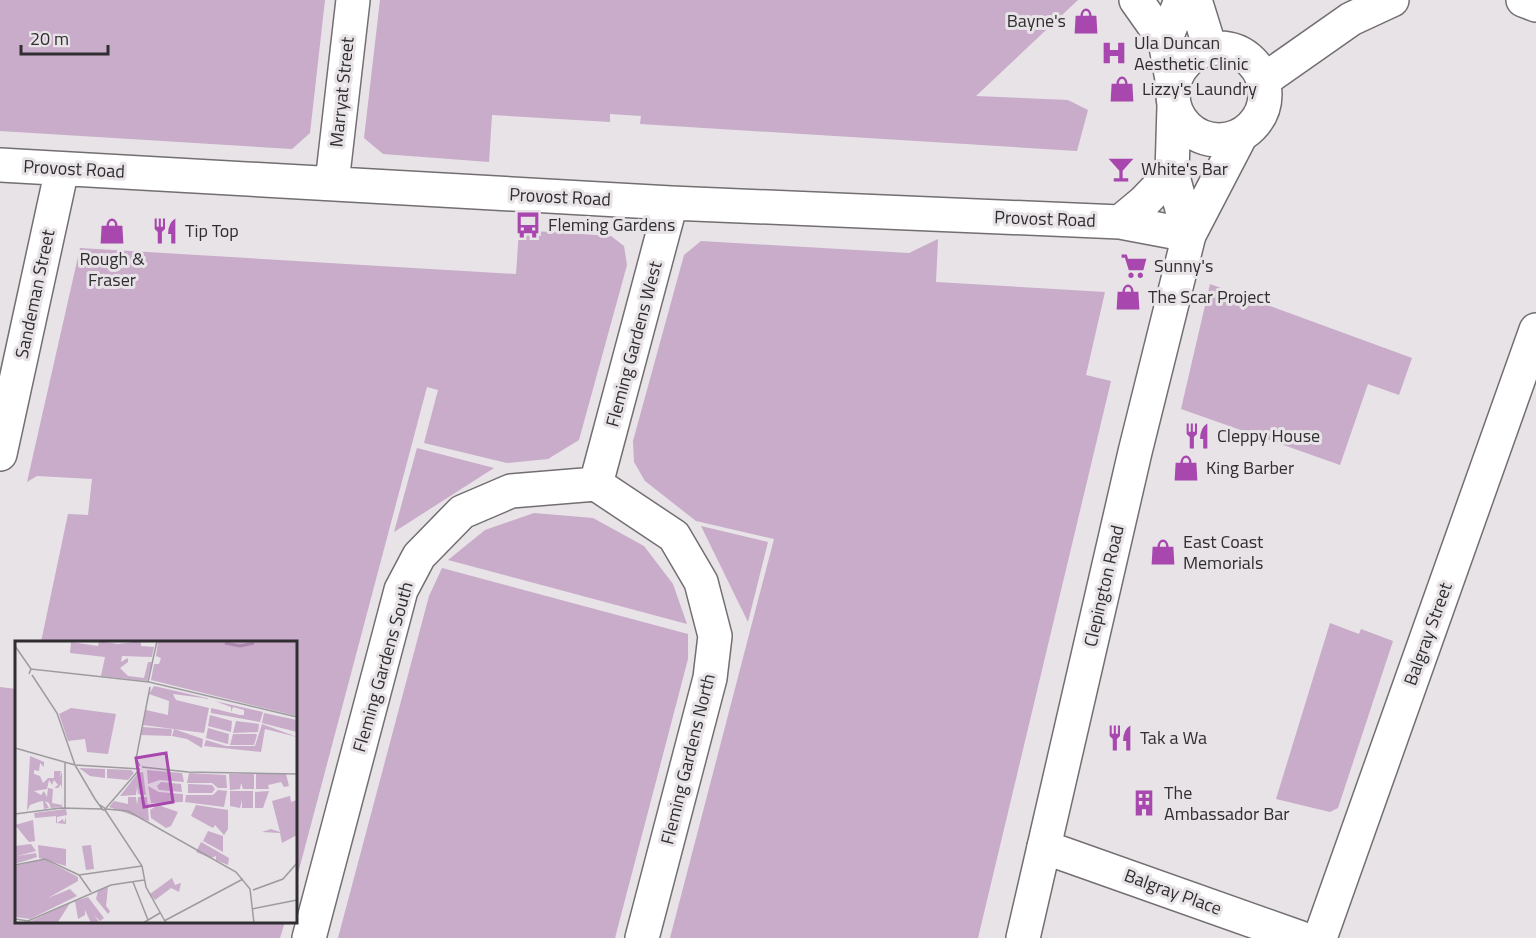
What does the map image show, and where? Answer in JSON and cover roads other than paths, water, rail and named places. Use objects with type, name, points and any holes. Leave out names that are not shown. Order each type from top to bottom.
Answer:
[{"type":"street","name":"Marryat Street","points":[[332,183],[353,0]]},
{"type":"street","points":[[1136,0],[1165,41]]},
{"type":"street","points":[[1165,41],[1181,0]]},
{"type":"street","points":[[1195,0],[1210,48],[1232,49],[1243,53],[1252,60],[1264,80],[1351,19],[1392,0]]},
{"type":"street","points":[[1523,0],[1536,5]]},
{"type":"street","name":"Clepington Road","points":[[1165,41],[1179,119],[1200,137],[1228,140],[1241,135],[1254,125],[1262,111],[1266,96],[1264,80]]},
{"type":"street","name":"Clepington Road","points":[[1189,235],[1172,173],[1173,95],[1177,72],[1185,61],[1197,52],[1210,48]]},
{"type":"street","name":"Clepington Road","points":[[1023,938],[1135,452],[1189,235],[1241,135]]},
{"type":"street","name":"Provost Road","points":[[0,165],[672,203],[1120,222],[1189,235]]},
{"type":"street","name":"Sandeman Street","points":[[0,454],[62,169]]},
{"type":"street","name":"Provost Road","points":[[1120,222],[1144,202],[1172,173]]},
{"type":"street","name":"Fleming Gardens West","points":[[596,484],[672,203]]},
{"type":"street","name":"Balgray Street","points":[[1320,938],[1536,330]]},
{"type":"street","name":"Fleming Gardens South","points":[[309,938],[401,590],[419,556],[462,512],[511,491],[596,484]]},
{"type":"street","name":"Fleming Gardens North","points":[[596,484],[674,536],[701,582],[715,636],[710,678],[642,938]]},
{"type":"street","name":"Balgray Place","points":[[1044,847],[1301,938]]},
{"type":"place","name":"Bayne's","points":[[1086,21]]},
{"type":"place","name":"Ula Duncan Aesthetic Clinic","points":[[1114,53]]},
{"type":"place","name":"Lizzy's Laundry","points":[[1122,89]]},
{"type":"place","name":"White's Bar","points":[[1121,169]]},
{"type":"place","name":"Fleming Gardens","points":[[528,225]]},
{"type":"place","name":"Rough & Fraser","points":[[112,231]]},
{"type":"place","name":"Tip Top","points":[[165,231]]},
{"type":"place","name":"Sunny's","points":[[1134,266]]},
{"type":"place","name":"The Scar Project","points":[[1128,297]]},
{"type":"place","name":"Cleppy House","points":[[1197,436]]},
{"type":"place","name":"King Barber","points":[[1186,468]]},
{"type":"place","name":"East Coast Memorials","points":[[1163,552]]},
{"type":"place","name":"Tak a Wa","points":[[1120,738]]},
{"type":"place","name":"The Ambassador Bar","points":[[1144,803]]}]
